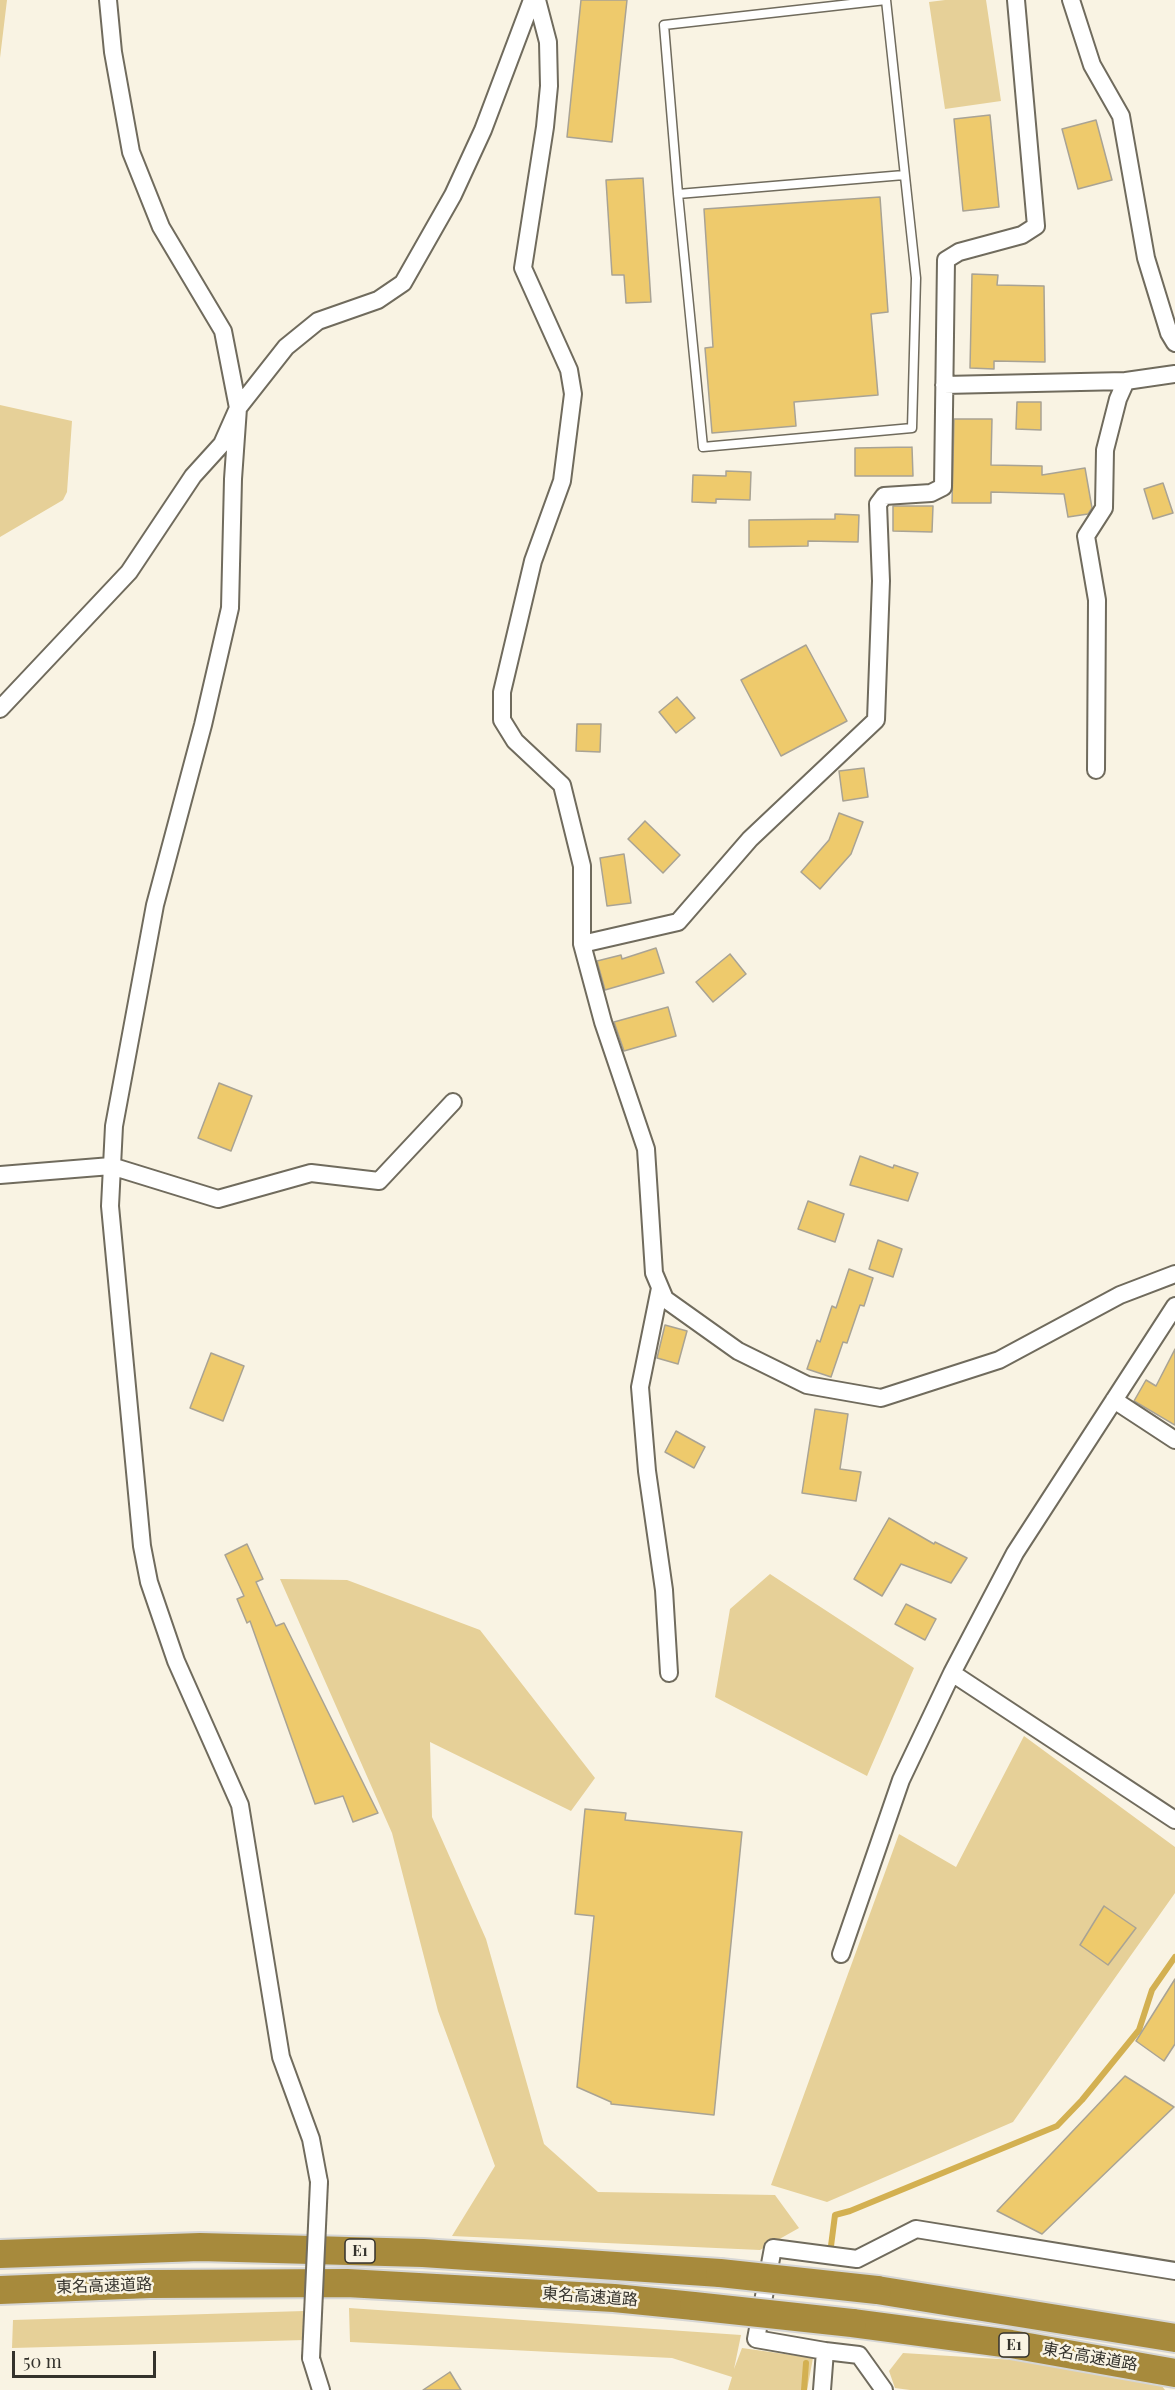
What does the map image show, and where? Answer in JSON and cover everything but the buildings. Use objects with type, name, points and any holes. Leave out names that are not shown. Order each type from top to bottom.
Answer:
[{"type":"highway","name":"東名高速道路","points":[[0,2254],[200,2247],[423,2253],[720,2273],[877,2290],[1175,2337]]},
{"type":"highway","name":"東名高速道路","points":[[0,2289],[150,2284],[347,2283],[614,2298],[852,2323],[1023,2346],[1175,2373]]},
{"type":"street","points":[[108,0],[113,52],[131,152],[161,227],[223,331],[238,408],[233,479],[230,608],[203,725],[155,905],[114,1126],[110,1206],[142,1546],[148,1582],[176,1661],[240,1805],[281,2057],[311,2139],[319,2182],[311,2358],[321,2390]]},
{"type":"street","points":[[0,709],[129,572],[193,476],[222,444],[238,408],[286,347],[318,321],[378,300],[403,283],[453,195],[483,130],[532,0]]},
{"type":"street","points":[[537,0],[548,42],[549,86],[545,127],[523,268],[569,370],[573,394],[562,481],[533,561],[502,692],[502,720],[515,741],[562,785],[582,866],[582,944],[603,1022],[646,1149],[654,1273],[665,1299],[747,1356],[807,1385],[880,1398],[999,1360],[1120,1295],[1175,1274]]},
{"type":"street","points":[[582,944],[678,922],[750,839],[876,720],[881,580],[878,504],[884,496],[931,493],[943,488],[946,260],[959,252],[1022,236],[1036,226],[1016,0]]},
{"type":"street","points":[[1071,0],[1092,65],[1121,116],[1146,258],[1169,333],[1175,343]]},
{"type":"street","points":[[944,385],[1126,381],[1175,374]]},
{"type":"street","points":[[1096,770],[1097,600],[1086,536],[1104,508],[1105,450],[1118,399],[1126,381]]},
{"type":"street","points":[[0,1175],[111,1166],[218,1199],[311,1173],[379,1181],[453,1102]]},
{"type":"street","points":[[660,1288],[640,1387],[647,1471],[664,1590],[669,1673]]},
{"type":"street","points":[[841,1954],[901,1780],[952,1673],[1015,1553],[1175,1306]]},
{"type":"street","points":[[1114,1400],[1175,1440]]},
{"type":"street","points":[[952,1673],[1175,1820]]},
{"type":"street","points":[[884,2390],[859,2355],[756,2339],[773,2248],[857,2259],[916,2229],[1175,2271]]},
{"type":"street","points":[[822,2390],[825,2351]]},
{"type":"lane","points":[[886,0],[915,278],[912,428],[703,447],[664,25],[886,0]]},
{"type":"lane","points":[[678,194],[904,175]]},
{"type":"shaded area","points":[[0,0],[7,0],[0,58]]},
{"type":"shaded area","points":[[986,0],[1001,101],[945,109],[929,2]]},
{"type":"shaded area","points":[[0,405],[72,421],[67,492],[63,500],[0,537]]},
{"type":"shaded area","points":[[770,1574],[914,1668],[867,1776],[715,1697],[730,1609]]},
{"type":"shaded area","points":[[280,1579],[347,1580],[480,1630],[595,1778],[571,1811],[430,1742],[432,1817],[486,1939],[544,2144],[598,2192],[775,2195],[799,2228],[760,2250],[452,2236],[495,2166],[438,2011],[392,1833]]},
{"type":"shaded area","points":[[1024,1736],[1175,1847],[1175,1893],[1013,2122],[827,2202],[771,2185],[899,1834],[956,1867]]},
{"type":"shaded area","points":[[349,2308],[741,2335],[734,2369],[742,2348],[813,2358],[807,2390],[728,2390],[732,2377],[672,2358],[350,2342]]},
{"type":"shaded area","points":[[304,2311],[305,2340],[12,2348],[13,2320]]},
{"type":"shaded area","points":[[903,2353],[1046,2362],[1162,2386],[1165,2390],[910,2390],[895,2388],[889,2371]]},
{"type":"waterway","points":[[831,2246],[835,2215],[850,2211],[1057,2126],[1082,2100],[1139,2030],[1152,1990],[1175,1957]]},
{"type":"waterway","points":[[804,2390],[806,2363]]}]
